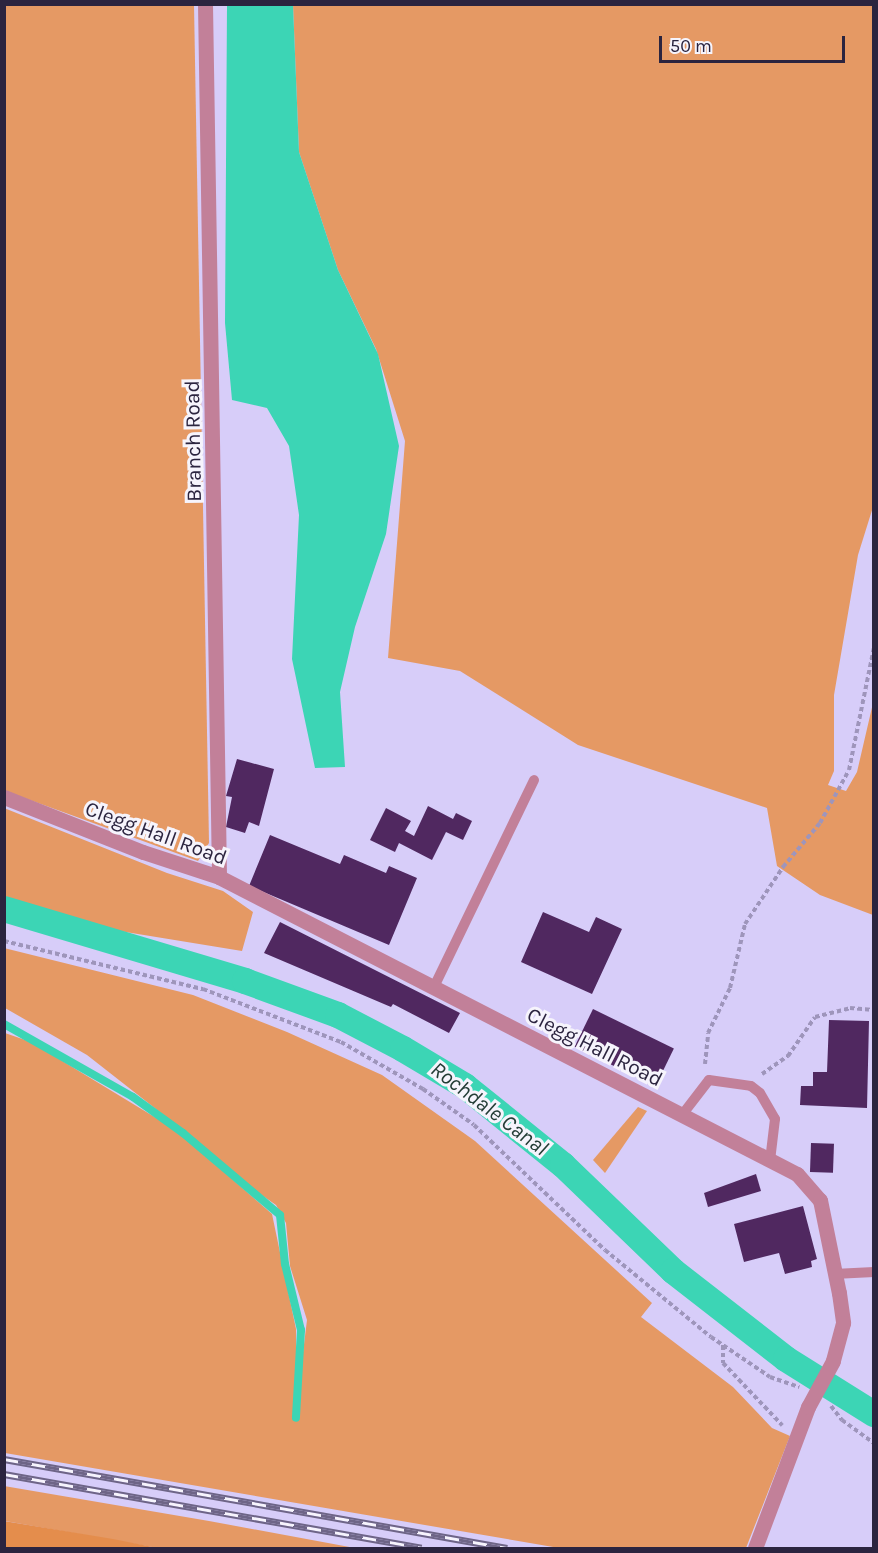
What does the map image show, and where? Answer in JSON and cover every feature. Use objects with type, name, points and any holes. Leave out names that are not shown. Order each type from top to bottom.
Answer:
[{"type":"street","name":"Branch Road","points":[[205,4],[219,878]]},
{"type":"street","name":"Clegg Hall Road","points":[[4,797],[143,852],[219,878],[796,1174],[820,1200],[843,1323],[833,1361],[808,1407],[799,1437],[755,1548]]},
{"type":"lane","points":[[433,989],[534,780]]},
{"type":"lane","points":[[682,1115],[709,1080],[751,1086],[760,1093],[776,1119],[770,1161]]},
{"type":"lane","points":[[834,1274],[873,1272]]},
{"type":"path","points":[[709,1080],[704,1059],[708,1033],[730,988],[745,924],[783,867],[820,823],[849,770],[873,647]]},
{"type":"path","points":[[4,941],[203,989],[341,1042],[423,1089],[474,1125],[605,1250],[723,1344],[770,1377],[804,1389]]},
{"type":"path","points":[[751,1086],[788,1056],[815,1017],[850,1008],[873,1010]]},
{"type":"path","points":[[723,1344],[723,1363],[774,1418],[799,1437]]},
{"type":"path","points":[[828,1402],[842,1420],[873,1443]]},
{"type":"shaded area","points":[[4,5],[194,5],[209,843],[198,861],[5,791]]},
{"type":"shaded area","points":[[227,5],[293,5],[299,152],[338,270],[378,354],[399,446],[386,534],[355,627],[340,692],[345,767],[315,768],[292,659],[299,515],[289,446],[267,408],[232,400],[225,323]]},
{"type":"shaded area","points":[[293,5],[873,5],[873,507],[858,555],[834,695],[834,771],[828,785],[846,791],[857,772],[873,703],[873,915],[820,895],[777,866],[767,808],[578,745],[460,671],[388,658],[405,441],[376,349],[338,270],[299,152]]},
{"type":"shaded area","points":[[4,808],[167,873],[223,891],[253,912],[242,951],[95,927],[5,899]]},
{"type":"shaded area","points":[[4,948],[193,995],[287,1032],[382,1075],[475,1141],[652,1303],[641,1317],[733,1387],[772,1428],[790,1436],[746,1548],[559,1548],[5,1453],[5,1033],[31,1042],[176,1130],[272,1214],[296,1329],[296,1409],[307,1320],[290,1266],[286,1223],[276,1205],[234,1176],[193,1138],[87,1055],[5,1008]]},
{"type":"shaded area","points":[[638,1107],[647,1111],[605,1173],[593,1160]]},
{"type":"shaded area","points":[[4,1486],[355,1548],[158,1548],[5,1521]]},
{"type":"shaded area","points":[[4,1521],[113,1539],[158,1548],[5,1548]]},
{"type":"building","points":[[237,759],[274,769],[259,826],[249,822],[245,833],[226,827],[232,797],[226,796]]},
{"type":"building","points":[[428,806],[453,819],[456,813],[472,821],[463,840],[446,832],[432,860],[399,843],[395,852],[370,840],[386,808],[411,821],[405,831],[414,836]]},
{"type":"building","points":[[270,835],[340,864],[344,855],[386,873],[389,866],[417,878],[389,945],[249,886]]},
{"type":"building","points":[[543,912],[589,932],[596,917],[622,929],[592,994],[521,962]]},
{"type":"building","points":[[280,922],[460,1013],[449,1033],[393,1004],[391,1007],[264,953]]},
{"type":"building","points":[[593,1009],[674,1048],[655,1086],[575,1047]]},
{"type":"building","points":[[829,1020],[869,1021],[867,1108],[800,1105],[801,1086],[813,1086],[813,1072],[827,1072]]},
{"type":"building","points":[[811,1143],[834,1144],[833,1173],[810,1172]]},
{"type":"building","points":[[756,1174],[761,1191],[708,1207],[704,1193]]},
{"type":"building","points":[[803,1206],[817,1259],[811,1261],[812,1267],[785,1274],[779,1253],[744,1262],[734,1224]]},
{"type":"waterway","name":"Rochdale Canal","points":[[4,909],[245,981],[338,1015],[403,1049],[465,1086],[563,1165],[673,1271],[786,1359],[874,1414]]},
{"type":"waterway","points":[[4,1024],[133,1097],[183,1133],[280,1215],[285,1264],[301,1330],[296,1418]]},
{"type":"railway","points":[[4,1459],[507,1548]]},
{"type":"railway","points":[[4,1474],[422,1548]]}]
